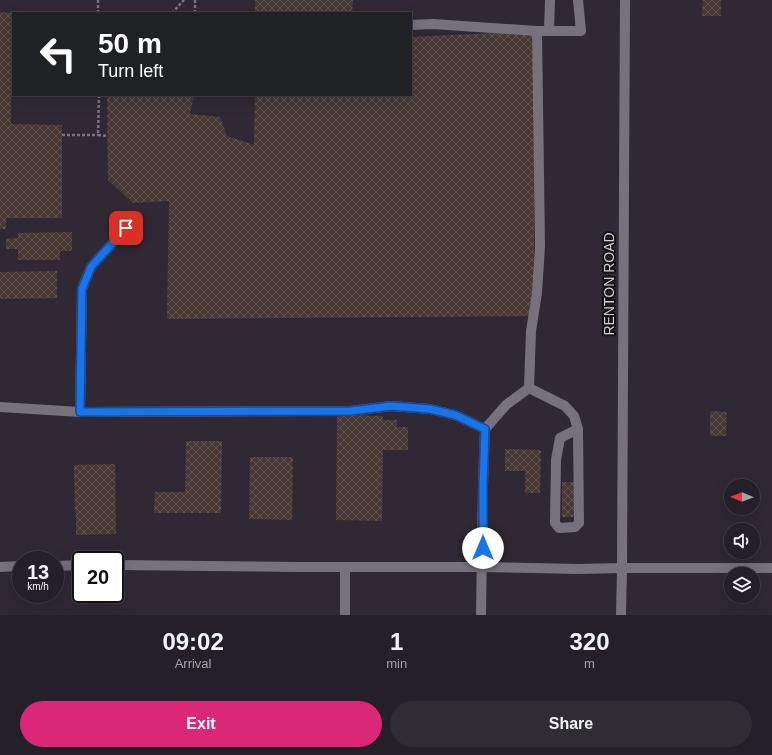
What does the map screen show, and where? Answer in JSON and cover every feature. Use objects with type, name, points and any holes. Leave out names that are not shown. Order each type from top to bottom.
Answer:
[{"type":"street","points":[[548,31],[550,0]]},
{"type":"street","points":[[412,25],[433,24],[537,31],[581,31],[578,0]]},
{"type":"street","name":"RENTON ROAD","points":[[621,615],[625,0]]},
{"type":"street","points":[[529,388],[531,331],[537,293],[540,246],[537,31]]},
{"type":"street","points":[[80,412],[82,289],[91,267],[126,228]]},
{"type":"street","points":[[481,615],[485,429],[506,405],[529,388]]},
{"type":"street","points":[[529,388],[565,406],[574,416],[578,429],[579,523],[576,527],[559,528],[555,523],[556,460],[560,438],[578,429]]},
{"type":"street","points":[[0,407],[80,412],[350,411],[391,406],[430,409],[455,415],[485,429]]},
{"type":"street","points":[[124,565],[345,568],[772,568]]},
{"type":"street","points":[[0,567],[12,566]]},
{"type":"street","points":[[345,568],[345,615]]},
{"type":"path","points":[[98,0],[98,12]]},
{"type":"path","points":[[173,12],[184,0]]},
{"type":"path","points":[[195,0],[195,12]]},
{"type":"path","points":[[98,135],[99,96]]},
{"type":"path","points":[[62,135],[108,136]]},
{"type":"building","points":[[255,0],[353,0],[352,12],[255,12]]},
{"type":"building","points":[[703,0],[721,0],[721,16],[702,16]]},
{"type":"building","points":[[0,12],[12,13],[11,124],[62,125],[62,218],[6,218],[6,229],[0,229]]},
{"type":"building","points":[[537,31],[533,316],[167,319],[169,201],[133,203],[108,180],[107,96],[194,96],[190,114],[220,117],[227,136],[254,145],[255,96],[412,96],[412,37]]},
{"type":"building","points":[[72,232],[72,251],[60,251],[60,260],[18,260],[18,249],[6,249],[6,239],[18,238],[18,233]]},
{"type":"building","points":[[57,271],[57,298],[0,299],[0,272]]},
{"type":"building","points":[[710,411],[727,412],[726,436],[710,436]]},
{"type":"building","points":[[337,415],[383,416],[383,420],[397,420],[397,427],[408,427],[408,450],[383,450],[382,521],[336,520]]},
{"type":"building","points":[[186,441],[222,441],[221,513],[154,513],[155,492],[185,492]]},
{"type":"building","points":[[505,449],[541,450],[540,493],[525,493],[525,471],[505,471]]},
{"type":"building","points":[[250,457],[293,457],[292,520],[249,519]]},
{"type":"building","points":[[115,464],[116,534],[76,535],[74,465]]},
{"type":"building","points":[[562,482],[576,482],[576,517],[562,517]]},
{"type":"route","points":[[126,228],[91,267],[82,289],[80,412],[350,411],[391,406],[430,409],[455,415],[485,429],[483,548]]}]
